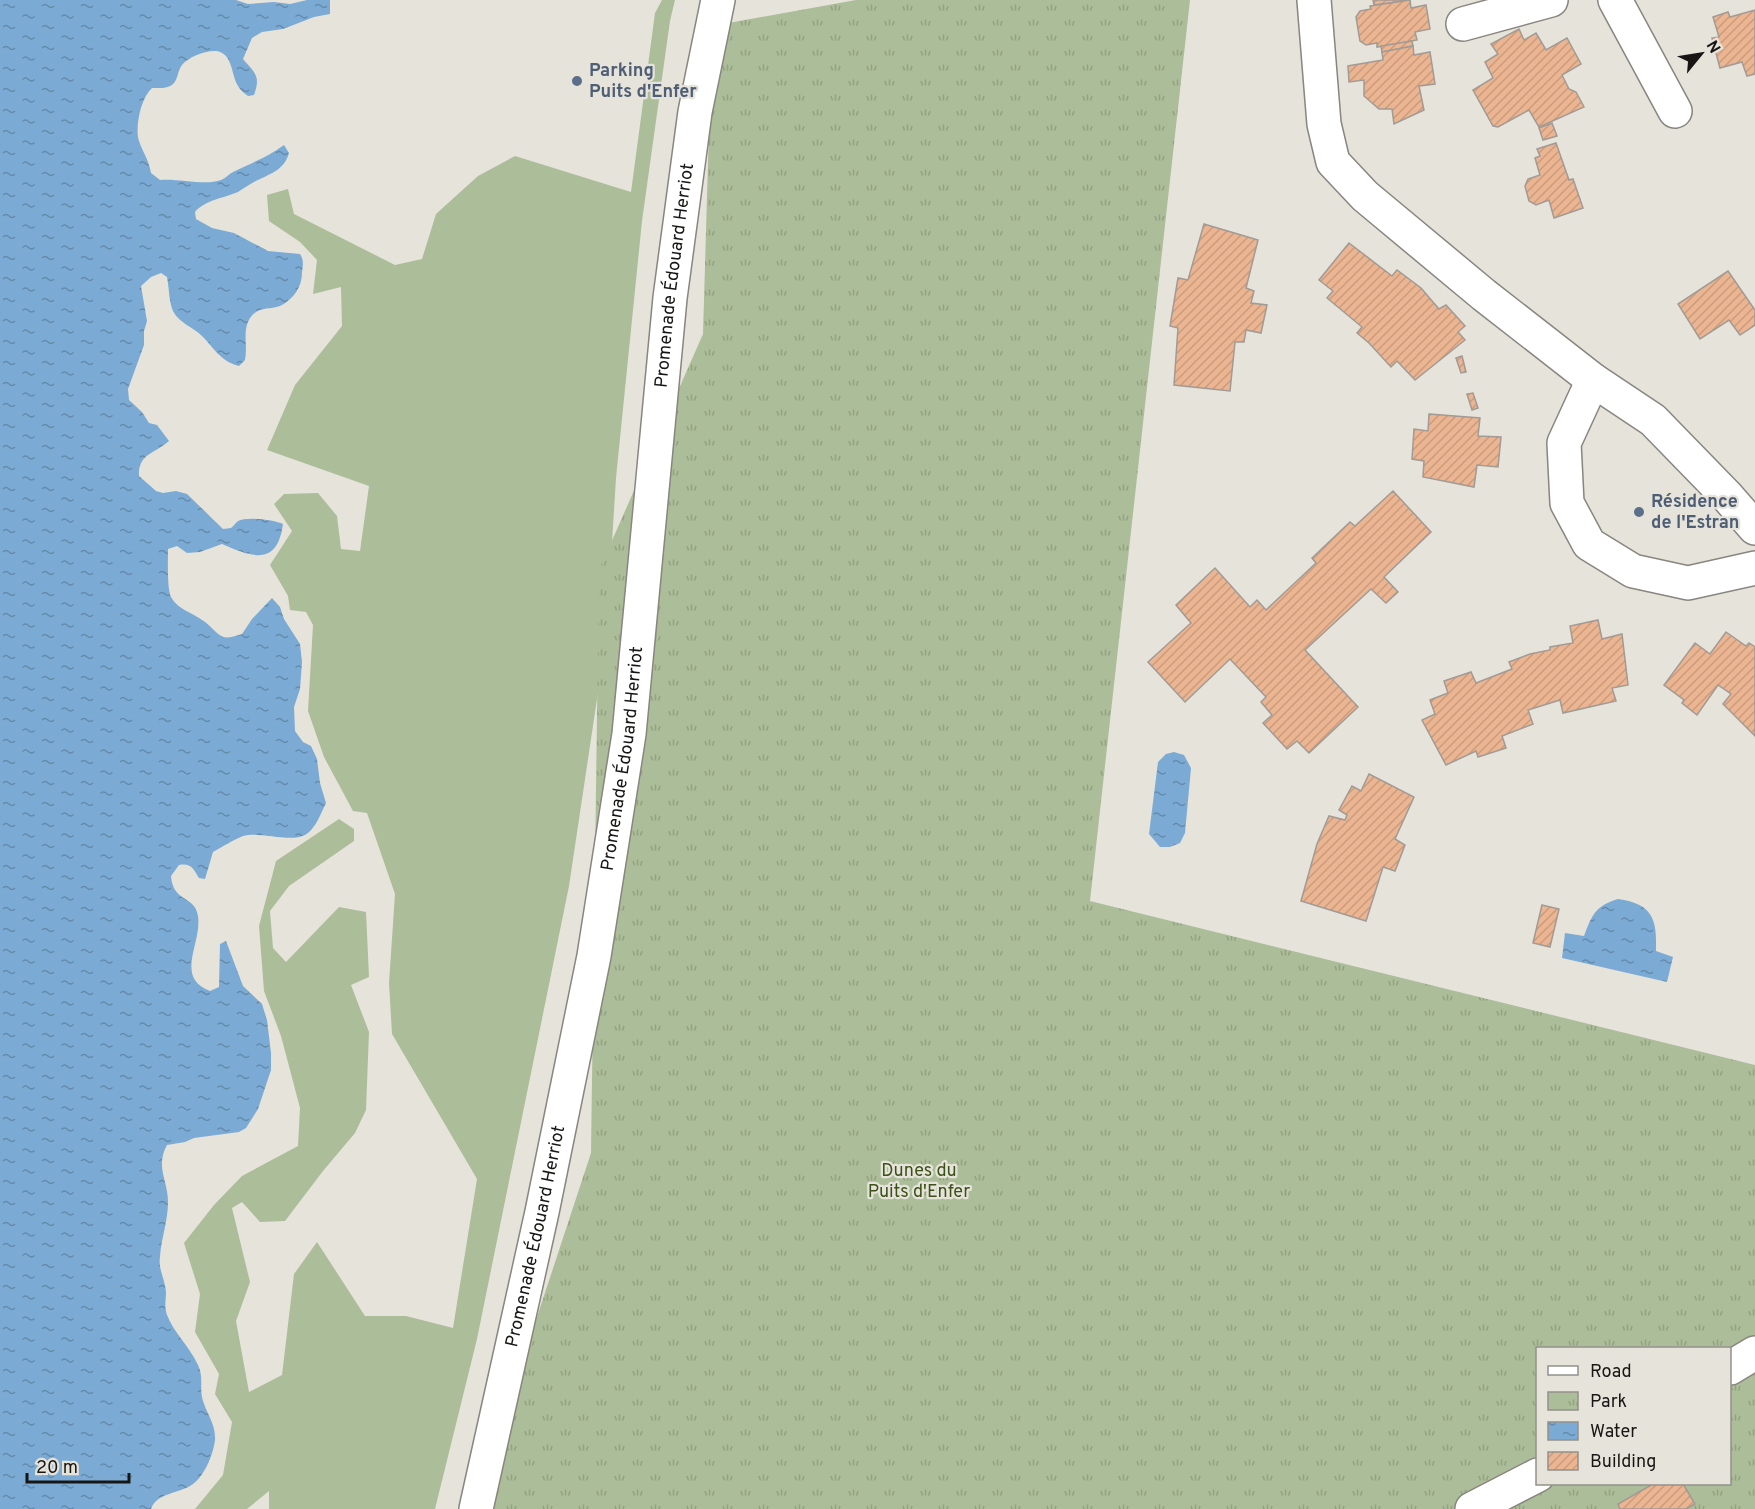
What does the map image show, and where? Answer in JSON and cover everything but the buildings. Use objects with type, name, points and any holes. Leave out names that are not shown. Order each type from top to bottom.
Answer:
[{"type":"street","name":"Promenade Édouard Herriot","points":[[476,1509],[542,1212],[594,956],[629,734],[671,286],[695,112],[718,0]]},
{"type":"street","points":[[1314,0],[1324,124],[1333,162],[1365,196],[1484,295],[1593,380],[1653,420],[1755,528]]},
{"type":"street","points":[[1463,24],[1551,0]]},
{"type":"street","points":[[1615,0],[1675,111]]},
{"type":"street","points":[[1593,380],[1564,443],[1567,503],[1589,544],[1633,571],[1688,583],[1755,568]]},
{"type":"street","points":[[1731,1367],[1755,1353]]},
{"type":"street","points":[[1472,1509],[1536,1476]]},
{"type":"green space","points":[[662,0],[675,0],[670,21],[642,221],[616,478],[606,639],[569,886],[477,1339],[435,1509],[269,1509],[269,1491],[247,1509],[195,1509],[223,1475],[232,1422],[215,1394],[219,1374],[195,1332],[200,1294],[184,1243],[214,1205],[242,1176],[298,1146],[300,1108],[281,1036],[264,991],[259,926],[276,861],[339,819],[354,829],[354,841],[289,886],[270,911],[273,948],[286,962],[339,907],[366,912],[369,977],[351,985],[369,1032],[366,1110],[355,1133],[285,1221],[260,1222],[242,1202],[232,1208],[250,1282],[236,1321],[249,1392],[282,1375],[294,1274],[317,1242],[365,1316],[406,1316],[453,1328],[477,1179],[392,1034],[389,983],[395,894],[367,813],[353,811],[324,757],[308,711],[313,625],[306,612],[290,610],[288,596],[270,565],[292,531],[274,504],[284,494],[318,493],[337,516],[341,549],[360,551],[369,486],[267,450],[295,385],[342,326],[341,287],[313,294],[317,260],[300,242],[269,221],[267,195],[288,189],[294,214],[395,265],[422,259],[436,214],[478,176],[515,156],[631,192],[655,13]]},
{"type":"green space","name":"Dunes du Puits d'Enfer","points":[[856,0],[1190,0],[1090,901],[1755,1065],[1755,1509],[476,1509],[483,1481],[591,1153],[599,570],[703,334],[712,26]]},
{"type":"water","points":[[0,0],[236,0],[248,4],[274,2],[290,4],[307,0],[330,0],[330,14],[314,17],[283,29],[262,32],[252,38],[243,59],[256,75],[254,95],[248,96],[239,87],[226,56],[216,51],[202,53],[185,62],[172,85],[152,88],[148,92],[142,104],[138,125],[139,141],[151,173],[160,180],[214,182],[284,145],[289,153],[280,168],[238,192],[204,205],[195,212],[196,219],[212,228],[234,233],[268,251],[300,254],[303,267],[301,283],[296,292],[280,306],[260,310],[253,314],[246,328],[245,360],[239,366],[218,354],[202,336],[176,315],[171,303],[167,277],[161,273],[151,277],[141,286],[147,321],[144,345],[128,389],[129,400],[142,412],[149,423],[157,425],[169,441],[148,455],[139,469],[139,476],[156,491],[163,493],[176,491],[187,494],[223,529],[231,528],[238,521],[248,519],[268,520],[283,524],[275,547],[269,553],[262,555],[253,555],[222,544],[200,552],[187,553],[177,546],[168,549],[169,588],[171,597],[178,605],[201,619],[221,636],[226,637],[242,634],[252,619],[272,598],[280,607],[284,619],[300,644],[302,662],[300,689],[294,707],[295,731],[303,742],[311,746],[317,759],[320,783],[326,803],[315,825],[305,835],[291,838],[243,836],[213,852],[205,879],[199,878],[193,869],[186,865],[179,865],[171,876],[176,891],[193,905],[198,916],[191,968],[194,977],[199,985],[210,991],[219,987],[220,944],[226,941],[243,986],[262,1004],[267,1020],[271,1070],[258,1109],[246,1128],[239,1132],[194,1138],[167,1145],[162,1160],[168,1202],[160,1261],[166,1292],[167,1315],[195,1358],[200,1370],[202,1396],[213,1424],[215,1440],[208,1464],[197,1480],[188,1487],[158,1499],[151,1509],[0,1509]]},
{"type":"water","points":[[1174,752],[1184,755],[1191,768],[1185,833],[1180,843],[1170,847],[1160,847],[1149,834],[1158,762],[1166,754]]},
{"type":"water","points":[[1618,899],[1639,905],[1651,915],[1654,922],[1656,951],[1673,957],[1667,982],[1562,958],[1565,933],[1584,936],[1595,912]]},
{"type":"place","name":"Parking Puits d'Enfer","points":[[577,81]]},
{"type":"place","name":"Résidence de l'Estran","points":[[1639,512]]}]
